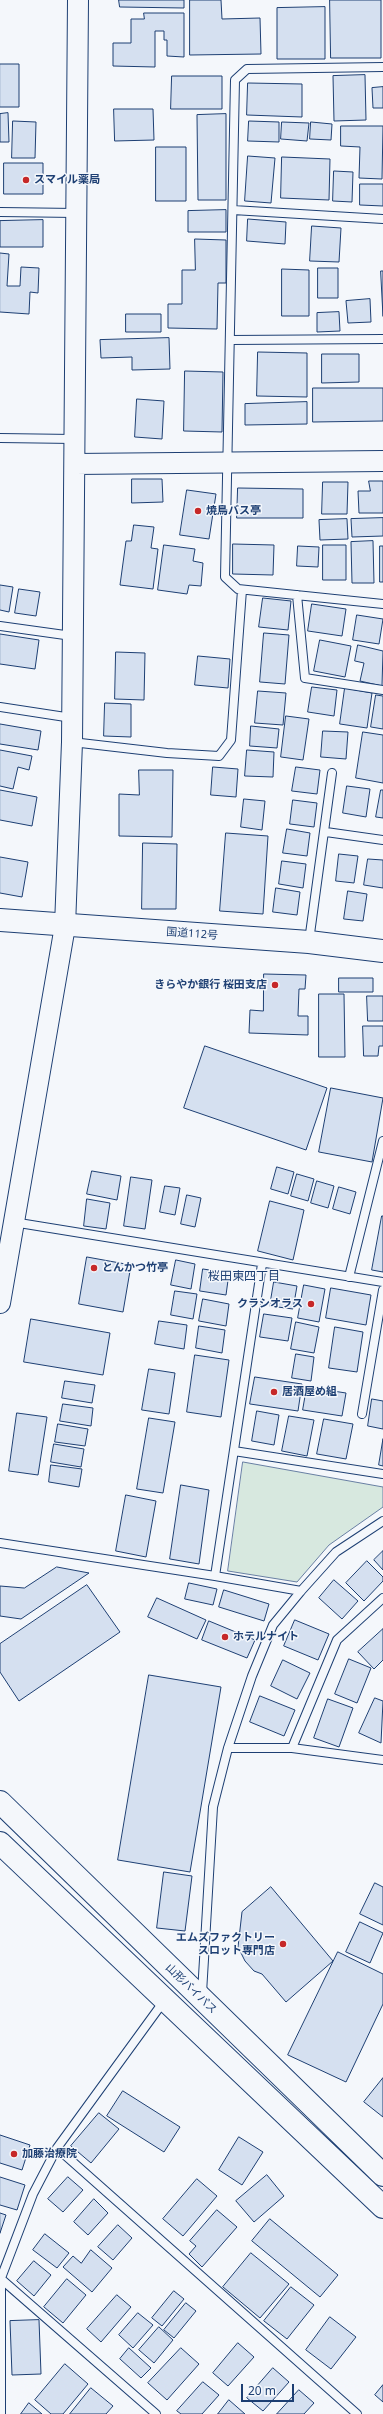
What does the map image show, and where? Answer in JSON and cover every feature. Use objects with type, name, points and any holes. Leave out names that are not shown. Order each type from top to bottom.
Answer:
[{"type":"highway","name":"国道112号","points":[[0,920],[65,926],[309,942],[383,951]]},
{"type":"highway","name":"山形バイパス","points":[[0,1802],[383,2175]]},
{"type":"highway","points":[[0,1843],[164,2001],[383,2207]]},
{"type":"street","points":[[0,1304],[13,1221],[65,926],[72,742],[78,0]]},
{"type":"street","points":[[75,464],[383,461]]},
{"type":"lane","points":[[383,67],[247,69],[235,80],[225,577],[238,589],[242,590],[383,604]]},
{"type":"lane","points":[[233,210],[383,219]]},
{"type":"lane","points":[[0,212],[76,212]]},
{"type":"lane","points":[[230,340],[383,339]]},
{"type":"lane","points":[[0,438],[75,439]]},
{"type":"lane","points":[[72,742],[167,753],[219,756],[231,740],[242,590]]},
{"type":"lane","points":[[297,595],[305,678],[383,690]]},
{"type":"lane","points":[[0,626],[72,636]]},
{"type":"lane","points":[[0,707],[72,718]]},
{"type":"lane","points":[[309,942],[326,832],[332,773]]},
{"type":"lane","points":[[326,832],[383,840]]},
{"type":"lane","points":[[350,1277],[383,1142]]},
{"type":"lane","points":[[13,1221],[262,1264],[383,1282]]},
{"type":"lane","points":[[214,1576],[262,1264]]},
{"type":"lane","points":[[362,1414],[383,1290]]},
{"type":"lane","points":[[234,1451],[383,1474]]},
{"type":"lane","points":[[202,1999],[214,1807],[228,1748],[252,1676],[273,1625],[301,1591],[336,1552],[383,1521]]},
{"type":"lane","points":[[0,1543],[301,1591]]},
{"type":"lane","points":[[292,1748],[337,1640],[383,1598]]},
{"type":"lane","points":[[228,1748],[292,1748],[383,1759]]},
{"type":"lane","points":[[1,2414],[0,2278],[33,2194],[57,2148],[164,2001]]},
{"type":"lane","points":[[57,2148],[357,2414]]},
{"type":"lane","points":[[0,2278],[156,2414]]},
{"type":"shaded area","points":[[243,1462],[383,1487],[383,1507],[329,1545],[297,1582],[228,1571]]},
{"type":"building","points":[[119,0],[184,0],[184,8],[120,7]]},
{"type":"building","points":[[190,0],[221,0],[222,19],[260,18],[261,54],[190,55]]},
{"type":"building","points":[[330,0],[381,0],[381,58],[331,58]]},
{"type":"building","points":[[325,7],[325,59],[277,59],[277,8]]},
{"type":"building","points":[[144,13],[184,13],[184,57],[167,56],[167,40],[164,40],[164,31],[155,31],[155,67],[113,66],[113,43],[131,43],[131,19],[144,19]]},
{"type":"building","points":[[0,64],[19,64],[19,107],[0,107]]},
{"type":"building","points":[[365,75],[366,120],[334,121],[333,76]]},
{"type":"building","points":[[172,76],[222,76],[222,109],[171,109]]},
{"type":"building","points":[[248,83],[302,84],[302,117],[247,115]]},
{"type":"building","points":[[383,87],[383,108],[373,108],[372,88]]},
{"type":"building","points":[[114,109],[153,109],[154,140],[115,141]]},
{"type":"building","points":[[8,113],[9,142],[0,142],[0,114]]},
{"type":"building","points":[[226,114],[226,200],[198,200],[197,115]]},
{"type":"building","points":[[13,121],[36,122],[35,158],[12,158]]},
{"type":"building","points":[[249,121],[279,122],[279,142],[248,141]]},
{"type":"building","points":[[282,122],[309,123],[307,141],[281,139]]},
{"type":"building","points":[[311,122],[332,124],[331,140],[310,139]]},
{"type":"building","points":[[341,126],[383,126],[382,179],[359,178],[360,147],[341,146]]},
{"type":"building","points":[[156,147],[186,147],[186,201],[156,201]]},
{"type":"building","points":[[248,156],[275,158],[271,203],[245,201]]},
{"type":"building","points":[[282,157],[330,159],[329,200],[281,198]]},
{"type":"building","points":[[4,163],[43,163],[43,194],[4,194]]},
{"type":"building","points":[[334,171],[353,172],[352,202],[333,201]]},
{"type":"building","points":[[360,184],[383,184],[383,206],[360,205]]},
{"type":"building","points":[[226,210],[226,232],[188,232],[188,211]]},
{"type":"building","points":[[248,219],[286,222],[285,244],[247,241]]},
{"type":"building","points":[[43,220],[43,247],[0,247],[0,221]]},
{"type":"building","points":[[312,226],[341,228],[339,262],[310,261]]},
{"type":"building","points":[[195,239],[226,240],[226,283],[218,283],[217,329],[168,328],[168,304],[182,304],[182,270],[195,270]]},
{"type":"building","points":[[0,253],[9,254],[7,286],[20,286],[21,267],[39,268],[38,293],[30,292],[29,314],[0,312]]},
{"type":"building","points":[[318,268],[338,268],[338,298],[318,298]]},
{"type":"building","points":[[282,269],[309,270],[309,316],[282,316]]},
{"type":"building","points":[[381,271],[383,271],[383,316]]},
{"type":"building","points":[[370,299],[371,322],[348,323],[346,301]]},
{"type":"building","points":[[339,312],[340,331],[317,332],[317,313]]},
{"type":"building","points":[[126,314],[161,314],[161,332],[126,332]]},
{"type":"building","points":[[169,338],[170,369],[132,370],[132,357],[101,358],[100,340]]},
{"type":"building","points":[[258,352],[307,353],[307,397],[257,396]]},
{"type":"building","points":[[322,354],[359,354],[359,382],[322,383]]},
{"type":"building","points":[[185,371],[223,372],[222,432],[184,431]]},
{"type":"building","points":[[313,388],[383,388],[383,421],[313,422]]},
{"type":"building","points":[[137,399],[164,401],[162,439],[135,437]]},
{"type":"building","points":[[307,402],[307,424],[245,425],[245,404]]},
{"type":"building","points":[[132,479],[162,479],[163,502],[132,503]]},
{"type":"building","points":[[369,481],[383,481],[383,513],[359,513],[358,491],[370,491]]},
{"type":"building","points":[[323,482],[348,482],[347,514],[322,514]]},
{"type":"building","points":[[238,488],[303,489],[303,518],[237,518]]},
{"type":"building","points":[[187,490],[216,494],[209,539],[180,535]]},
{"type":"building","points":[[383,518],[383,536],[352,537],[351,519]]},
{"type":"building","points":[[347,519],[348,539],[320,540],[319,520]]},
{"type":"building","points":[[134,525],[154,527],[151,548],[158,549],[153,589],[120,585],[126,541],[131,541]]},
{"type":"building","points":[[373,541],[374,583],[352,583],[351,542]]},
{"type":"building","points":[[233,544],[274,545],[273,575],[233,574]]},
{"type":"building","points":[[164,545],[195,549],[193,561],[203,563],[201,586],[189,585],[187,594],[158,590]]},
{"type":"building","points":[[323,545],[346,545],[346,580],[323,580]]},
{"type":"building","points":[[298,546],[319,547],[318,567],[297,566]]},
{"type":"building","points":[[380,546],[383,546],[383,582],[380,582]]},
{"type":"building","points":[[0,585],[13,587],[9,612],[0,610]]},
{"type":"building","points":[[19,589],[40,592],[36,616],[15,613]]},
{"type":"building","points":[[263,598],[291,601],[288,630],[259,627]]},
{"type":"building","points":[[312,604],[346,609],[342,636],[308,631]]},
{"type":"building","points":[[357,615],[383,619],[379,644],[353,640]]},
{"type":"building","points":[[264,633],[289,635],[285,684],[260,682]]},
{"type":"building","points":[[0,634],[39,640],[35,669],[0,664]]},
{"type":"building","points":[[320,640],[351,646],[345,677],[314,671]]},
{"type":"building","points":[[358,645],[383,651],[382,686],[360,681],[364,663],[355,661]]},
{"type":"building","points":[[116,652],[145,653],[144,700],[115,699]]},
{"type":"building","points":[[198,656],[230,659],[228,688],[195,685]]},
{"type":"building","points":[[312,687],[337,690],[334,716],[308,712]]},
{"type":"building","points":[[345,688],[372,693],[367,728],[340,724]]},
{"type":"building","points":[[258,691],[286,693],[283,725],[255,723]]},
{"type":"building","points":[[376,695],[383,696],[383,729],[371,727]]},
{"type":"building","points":[[105,703],[131,704],[131,737],[104,736]]},
{"type":"building","points":[[286,716],[309,719],[303,760],[281,757]]},
{"type":"building","points":[[0,724],[41,731],[38,750],[0,744]]},
{"type":"building","points":[[251,726],[279,729],[277,748],[250,746]]},
{"type":"building","points":[[323,731],[348,732],[346,759],[321,757]]},
{"type":"building","points":[[363,732],[383,735],[383,783],[356,778]]},
{"type":"building","points":[[0,750],[32,756],[29,770],[18,767],[13,789],[0,786]]},
{"type":"building","points":[[247,750],[274,752],[273,777],[245,776]]},
{"type":"building","points":[[213,767],[238,769],[236,797],[211,795]]},
{"type":"building","points":[[296,767],[320,770],[317,794],[292,791]]},
{"type":"building","points":[[139,770],[173,770],[172,837],[119,836],[119,794],[139,795]]},
{"type":"building","points":[[347,786],[370,789],[366,817],[343,813]]},
{"type":"building","points":[[0,790],[37,797],[32,826],[0,820]]},
{"type":"building","points":[[381,790],[383,790],[383,818],[376,817]]},
{"type":"building","points":[[244,799],[265,801],[262,830],[241,827]]},
{"type":"building","points":[[293,800],[317,803],[314,827],[290,824]]},
{"type":"building","points":[[287,829],[310,833],[307,856],[283,853]]},
{"type":"building","points":[[226,833],[268,836],[263,914],[220,911]]},
{"type":"building","points":[[143,843],[177,844],[176,909],[142,909]]},
{"type":"building","points":[[339,854],[358,856],[354,883],[336,881]]},
{"type":"building","points":[[0,857],[28,862],[22,897],[0,893]]},
{"type":"building","points":[[368,859],[383,860],[383,888],[364,885]]},
{"type":"building","points":[[282,861],[306,864],[303,888],[279,884]]},
{"type":"building","points":[[276,888],[300,892],[297,915],[273,912]]},
{"type":"building","points":[[348,891],[367,894],[363,921],[344,919]]},
{"type":"building","points":[[264,974],[306,975],[305,989],[299,989],[298,1016],[308,1016],[308,1035],[249,1033],[250,1010],[263,1011]]},
{"type":"building","points":[[339,978],[373,978],[373,992],[339,992]]},
{"type":"building","points":[[319,994],[344,994],[345,1057],[319,1057]]},
{"type":"building","points":[[367,996],[383,996],[383,1021],[368,1021]]},
{"type":"building","points":[[363,1026],[383,1026],[383,1046],[379,1046],[378,1056],[364,1056]]},
{"type":"building","points":[[205,1046],[327,1088],[306,1150],[184,1108]]},
{"type":"building","points":[[331,1088],[383,1098],[372,1162],[319,1152]]},
{"type":"building","points":[[277,1167],[294,1172],[288,1194],[271,1189]]},
{"type":"building","points":[[92,1171],[121,1176],[117,1200],[87,1194]]},
{"type":"building","points":[[297,1174],[314,1179],[308,1201],[291,1196]]},
{"type":"building","points":[[131,1177],[152,1180],[145,1229],[124,1226]]},
{"type":"building","points":[[317,1181],[334,1186],[328,1208],[311,1203]]},
{"type":"building","points":[[165,1186],[180,1188],[175,1215],[160,1212]]},
{"type":"building","points":[[339,1187],[356,1192],[350,1214],[333,1209]]},
{"type":"building","points":[[187,1195],[201,1198],[195,1227],[181,1224]]},
{"type":"building","points":[[87,1199],[110,1203],[106,1229],[84,1226]]},
{"type":"building","points":[[270,1201],[304,1210],[293,1260],[258,1251]]},
{"type":"building","points":[[383,1216],[383,1272],[372,1270]]},
{"type":"building","points":[[87,1257],[131,1265],[123,1312],[79,1304]]},
{"type":"building","points":[[176,1260],[195,1264],[191,1289],[171,1285]]},
{"type":"building","points":[[203,1269],[229,1273],[226,1295],[200,1291]]},
{"type":"building","points":[[274,1282],[297,1286],[293,1309],[270,1306]]},
{"type":"building","name":"クラシオラス","points":[[304,1285],[325,1289],[319,1322],[298,1318]]},
{"type":"building","points":[[331,1288],[371,1295],[366,1325],[326,1318]]},
{"type":"building","points":[[175,1291],[197,1294],[193,1319],[171,1315]]},
{"type":"building","points":[[203,1299],[229,1304],[226,1326],[199,1321]]},
{"type":"building","points":[[264,1314],[292,1318],[288,1341],[260,1337]]},
{"type":"building","points":[[31,1319],[110,1333],[103,1375],[24,1362]]},
{"type":"building","points":[[159,1321],[187,1325],[184,1349],[155,1344]]},
{"type":"building","points":[[296,1322],[319,1327],[314,1353],[291,1349]]},
{"type":"building","points":[[199,1326],[225,1330],[222,1353],[196,1348]]},
{"type":"building","points":[[335,1327],[363,1332],[357,1372],[329,1368]]},
{"type":"building","points":[[296,1354],[314,1357],[311,1381],[292,1378]]},
{"type":"building","points":[[195,1355],[229,1360],[221,1417],[187,1412]]},
{"type":"building","points":[[149,1369],[175,1373],[169,1414],[142,1410]]},
{"type":"building","points":[[255,1377],[302,1384],[298,1411],[250,1404]]},
{"type":"building","points":[[65,1381],[95,1385],[92,1403],[62,1398]]},
{"type":"building","points":[[307,1387],[346,1393],[342,1416],[303,1410]]},
{"type":"building","points":[[372,1399],[383,1401],[383,1429],[368,1426]]},
{"type":"building","points":[[63,1404],[93,1408],[91,1426],[60,1421]]},
{"type":"building","points":[[257,1411],[279,1415],[274,1445],[252,1441]]},
{"type":"building","points":[[17,1413],[47,1417],[38,1475],[9,1471]]},
{"type":"building","points":[[289,1416],[314,1420],[307,1456],[282,1451]]},
{"type":"building","points":[[149,1418],[175,1422],[163,1493],[137,1489]]},
{"type":"building","points":[[324,1419],[353,1424],[346,1459],[317,1454]]},
{"type":"building","points":[[58,1424],[88,1429],[85,1446],[55,1442]]},
{"type":"building","points":[[383,1439],[383,1466],[379,1465]]},
{"type":"building","points":[[54,1444],[84,1449],[81,1467],[51,1462]]},
{"type":"building","points":[[51,1465],[82,1469],[79,1487],[49,1482]]},
{"type":"building","points":[[181,1485],[209,1490],[199,1564],[170,1559]]},
{"type":"building","points":[[126,1495],[156,1501],[146,1557],[116,1551]]},
{"type":"building","points":[[383,1551],[383,1570],[374,1560]]},
{"type":"building","points":[[367,1561],[383,1577],[383,1581],[364,1601],[346,1583]]},
{"type":"building","points":[[57,1567],[89,1573],[21,1619],[0,1616],[0,1586],[24,1588]]},
{"type":"building","points":[[334,1580],[358,1601],[342,1619],[319,1598]]},
{"type":"building","points":[[189,1583],[217,1589],[213,1605],[185,1599]]},
{"type":"building","points":[[87,1585],[120,1632],[19,1701],[0,1672],[0,1644]]},
{"type":"building","points":[[224,1590],[269,1604],[264,1621],[219,1607]]},
{"type":"building","points":[[157,1598],[206,1620],[197,1639],[148,1617]]},
{"type":"building","points":[[295,1620],[329,1634],[318,1660],[284,1646]]},
{"type":"building","points":[[209,1621],[255,1640],[247,1658],[202,1640]]},
{"type":"building","points":[[383,1629],[383,1660],[374,1669],[358,1652]]},
{"type":"building","points":[[349,1659],[371,1668],[357,1703],[335,1694]]},
{"type":"building","points":[[283,1660],[310,1673],[297,1699],[271,1686]]},
{"type":"building","points":[[149,1675],[221,1687],[190,1872],[118,1860]]},
{"type":"building","points":[[260,1696],[295,1710],[284,1736],[250,1722]]},
{"type":"building","points":[[375,1698],[383,1701],[381,1743],[359,1733]]},
{"type":"building","points":[[328,1699],[353,1708],[339,1747],[314,1738]]},
{"type":"building","points":[[164,1872],[192,1876],[185,1931],[157,1928]]},
{"type":"building","points":[[375,1883],[383,1887],[383,1925],[360,1914]]},
{"type":"building","points":[[271,1887],[333,1961],[286,2002],[262,1974],[254,1971],[245,1961],[238,1947],[242,1912]]},
{"type":"building","points":[[360,1922],[383,1933],[370,1963],[346,1952]]},
{"type":"building","points":[[338,1952],[383,1974],[383,2004],[346,2082],[288,2055]]},
{"type":"building","points":[[383,2078],[383,2117],[364,2102]]},
{"type":"building","points":[[123,2091],[180,2127],[164,2152],[107,2116]]},
{"type":"building","points":[[99,2113],[119,2129],[91,2163],[71,2146]]},
{"type":"building","name":"加藤治療院","points":[[0,2135],[30,2145],[22,2170],[0,2163]]},
{"type":"building","points":[[239,2137],[263,2152],[242,2185],[219,2170]]},
{"type":"building","points":[[267,2175],[284,2196],[254,2222],[236,2201]]},
{"type":"building","points":[[0,2177],[25,2185],[17,2210],[0,2205]]},
{"type":"building","points":[[68,2177],[83,2190],[63,2212],[48,2199]]},
{"type":"building","points":[[197,2179],[217,2196],[183,2236],[163,2219]]},
{"type":"building","points":[[94,2199],[108,2213],[88,2235],[74,2222]]},
{"type":"building","points":[[217,2210],[237,2227],[202,2267],[189,2254],[196,2246],[190,2241]]},
{"type":"building","points":[[0,2213],[6,2215],[0,2233]]},
{"type":"building","points":[[270,2219],[338,2275],[320,2297],[252,2241]]},
{"type":"building","points":[[118,2225],[132,2238],[113,2260],[98,2247]]},
{"type":"building","points":[[45,2234],[69,2253],[57,2268],[33,2250]]},
{"type":"building","points":[[91,2250],[112,2268],[92,2292],[63,2267],[73,2256],[81,2263]]},
{"type":"building","points":[[251,2253],[289,2284],[260,2318],[223,2287]]},
{"type":"building","points":[[34,2261],[51,2275],[34,2296],[17,2281]]},
{"type":"building","points":[[67,2279],[86,2295],[63,2323],[44,2307]]},
{"type":"building","points":[[291,2287],[314,2305],[287,2339],[264,2321]]},
{"type":"building","points":[[174,2291],[184,2299],[162,2326],[152,2318]]},
{"type":"building","points":[[117,2295],[131,2307],[101,2342],[87,2329]]},
{"type":"building","points":[[186,2303],[196,2311],[174,2338],[164,2330]]},
{"type":"building","points":[[138,2313],[153,2325],[133,2348],[119,2335]]},
{"type":"building","points":[[330,2317],[356,2337],[331,2369],[306,2350]]},
{"type":"building","points":[[39,2320],[41,2374],[12,2375],[10,2321]]},
{"type":"building","points":[[159,2327],[173,2340],[154,2363],[139,2350]]},
{"type":"building","points":[[238,2343],[254,2357],[228,2386],[213,2373]]},
{"type":"building","points":[[129,2348],[151,2368],[141,2378],[120,2359]]},
{"type":"building","points":[[181,2348],[199,2364],[167,2400],[148,2383]]},
{"type":"building","points":[[65,2364],[88,2384],[63,2414],[51,2414],[35,2400]]},
{"type":"building","points":[[273,2368],[289,2382],[263,2411],[247,2398]]},
{"type":"building","points":[[203,2382],[219,2395],[202,2414],[181,2414],[177,2411]]},
{"type":"building","points":[[383,2385],[383,2402],[375,2395]]},
{"type":"building","points":[[91,2388],[113,2406],[106,2414],[70,2414]]},
{"type":"building","points":[[299,2390],[314,2403],[304,2414],[277,2414]]},
{"type":"building","points":[[229,2400],[245,2414],[218,2414]]},
{"type":"building","points":[[29,2403],[42,2414],[21,2414]]},
{"type":"place","name":"スマイル薬局","points":[[26,180]]},
{"type":"place","name":"焼鳥バス亭","points":[[198,511]]},
{"type":"place","name":"きらやか銀行 桜田支店","points":[[275,985]]},
{"type":"place","name":"とんかつ竹亭","points":[[94,1268]]},
{"type":"place","name":"クラシオラス","points":[[311,1304]]},
{"type":"place","name":"居酒屋め組","points":[[274,1392]]},
{"type":"place","name":"ホテルナイト","points":[[225,1637]]},
{"type":"place","name":"エムズファクトリー スロット専門店","points":[[283,1944]]},
{"type":"place","name":"加藤治療院","points":[[14,2154]]},
{"type":"district","name":"桜田東四丁目","points":[[244,1277]]}]
